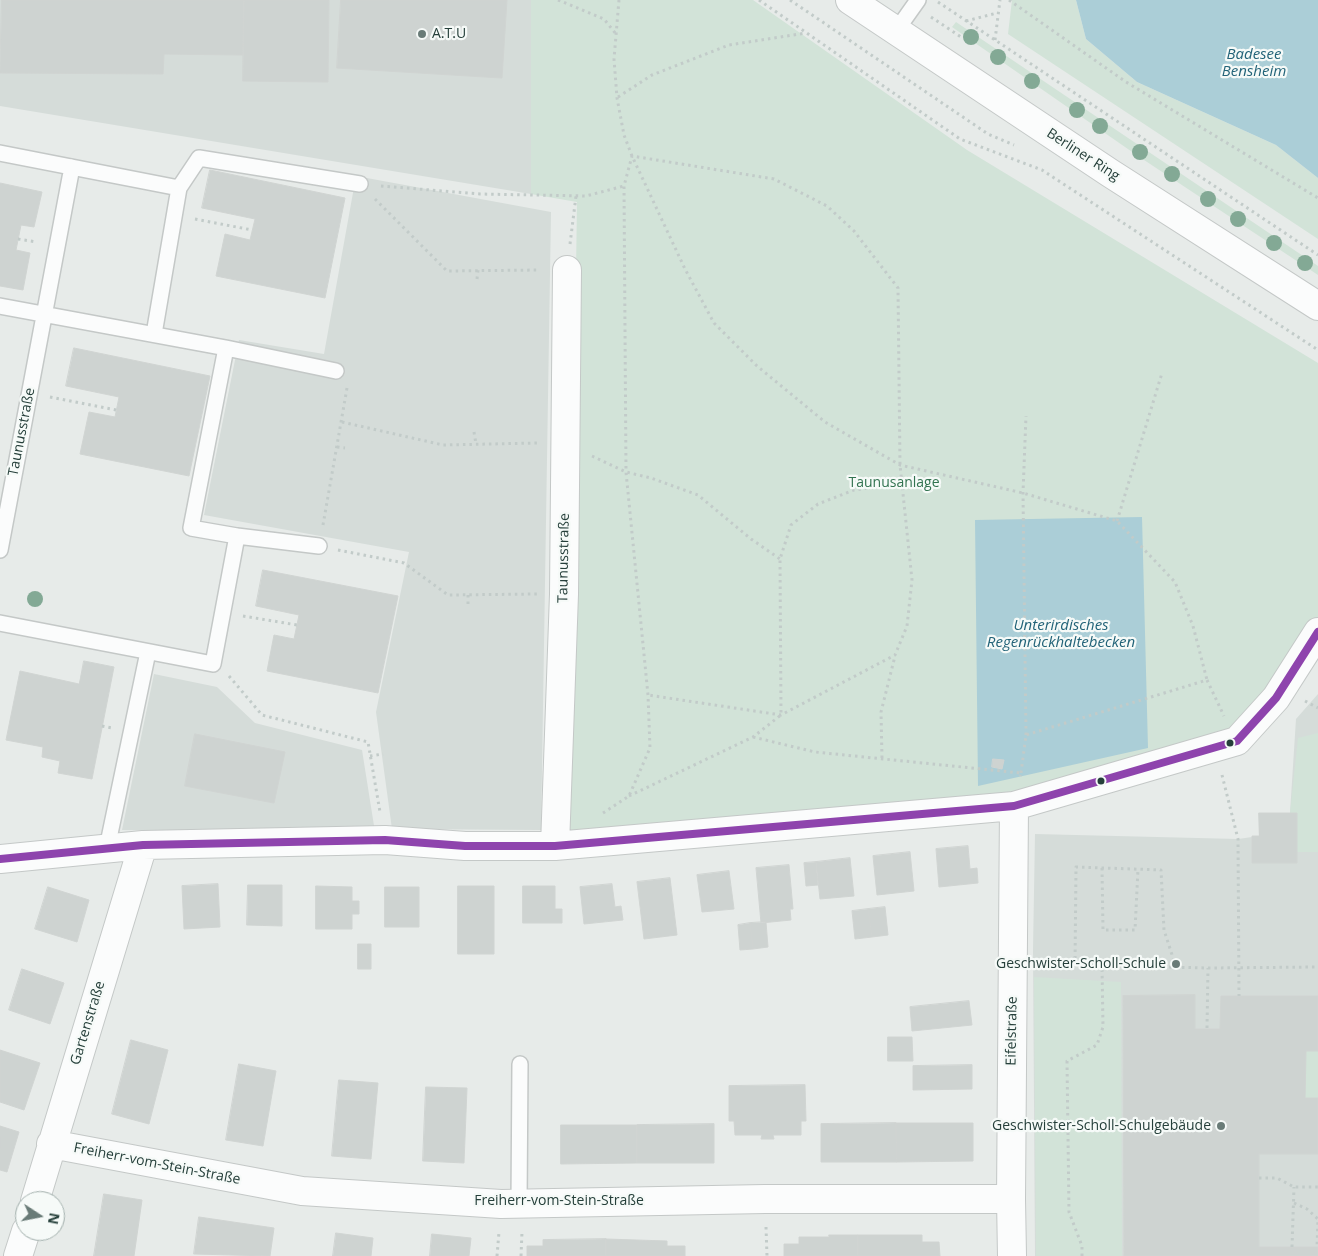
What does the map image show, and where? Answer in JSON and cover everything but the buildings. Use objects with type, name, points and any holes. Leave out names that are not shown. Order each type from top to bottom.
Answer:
[{"type":"street","name":"Berliner Ring","points":[[850,0],[1110,173],[1318,306]]},
{"type":"street","name":"Taunusstraße","points":[[555,846],[564,594],[567,270]]},
{"type":"street","points":[[0,859],[143,845],[385,840],[465,846],[555,846],[1014,806],[1226,744],[1276,698],[1318,632]]},
{"type":"street","name":"Eifelstraße","points":[[1012,1256],[1010,1198],[1014,806]]},
{"type":"street","name":"Gartenstraße","points":[[37,1191],[143,845]]},
{"type":"street","name":"Freiherr-vom-Stein-Straße","points":[[51,1144],[302,1191],[519,1204],[765,1199],[1010,1198]]},
{"type":"street","points":[[18,1256],[23,1241]]},
{"type":"lane","points":[[896,31],[918,0]]},
{"type":"lane","points":[[0,153],[179,188]]},
{"type":"lane","points":[[154,334],[179,188],[199,158],[360,184]]},
{"type":"lane","name":"Taunusstraße","points":[[0,550],[2,531],[72,166]]},
{"type":"lane","points":[[0,306],[154,334],[336,371]]},
{"type":"lane","points":[[226,348],[191,528],[319,546]]},
{"type":"lane","points":[[0,623],[213,664],[238,536]]},
{"type":"lane","points":[[108,848],[148,652]]},
{"type":"lane","points":[[519,1204],[520,1064]]},
{"type":"path","points":[[558,0],[604,18],[616,34]]},
{"type":"path","points":[[619,0],[614,59],[617,98],[624,135],[685,269],[714,323],[757,366],[825,422],[900,465],[1023,494],[1117,521],[1175,582],[1193,626],[1226,744],[1238,839],[1239,996]]},
{"type":"path","points":[[759,0],[960,139],[1042,170],[1318,350]]},
{"type":"path","points":[[790,0],[988,134],[1015,145]]},
{"type":"path","points":[[936,0],[994,41],[1318,255]]},
{"type":"path","points":[[994,41],[1000,0]]},
{"type":"path","points":[[1009,0],[1126,82],[1318,198]]},
{"type":"path","points":[[966,21],[997,12]]},
{"type":"path","points":[[617,98],[652,75],[729,45],[806,34]]},
{"type":"path","points":[[629,796],[650,748],[648,695],[626,472],[624,186],[632,156]]},
{"type":"path","points":[[632,156],[774,179],[827,206],[854,231],[898,288],[900,465],[912,580],[906,626],[895,655],[881,712],[882,758]]},
{"type":"path","points":[[360,184],[480,194],[576,196],[586,196],[624,186]]},
{"type":"path","points":[[360,184],[447,271],[567,270],[576,196]]},
{"type":"path","points":[[174,215],[252,230]]},
{"type":"path","points":[[477,279],[478,270]]},
{"type":"path","points":[[336,371],[350,374],[319,546],[404,563],[448,595],[564,594]]},
{"type":"path","points":[[1117,521],[1162,373]]},
{"type":"path","points":[[29,393],[116,410]]},
{"type":"path","points":[[1014,806],[1026,735],[1023,494],[1026,416]]},
{"type":"path","points":[[342,422],[443,445],[565,443],[626,472],[651,478],[698,495],[751,539],[780,558]]},
{"type":"path","points":[[474,432],[476,444]]},
{"type":"path","points":[[337,447],[345,448]]},
{"type":"path","points":[[781,715],[780,558],[790,524],[818,504],[854,490],[902,484]]},
{"type":"path","points":[[468,594],[468,604]]},
{"type":"path","points":[[223,612],[297,625]]},
{"type":"path","points":[[596,818],[629,796],[753,737],[781,715],[895,655]]},
{"type":"path","points":[[213,664],[227,673],[262,715],[368,742],[385,840]]},
{"type":"path","points":[[1026,735],[1207,680]]},
{"type":"path","points":[[648,695],[781,715]]},
{"type":"path","points":[[753,737],[815,752],[1021,773]]},
{"type":"path","points":[[370,756],[383,754]]},
{"type":"path","points":[[1075,965],[1076,867],[1162,870],[1164,930],[1176,967]]},
{"type":"path","points":[[1102,868],[1103,930],[1135,930],[1138,869]]},
{"type":"path","points":[[1033,964],[1208,968],[1318,967]]},
{"type":"path","points":[[1082,1256],[1082,1246],[1069,1212],[1067,1061],[1097,1045],[1103,1026],[1102,966]]},
{"type":"path","points":[[1207,1028],[1208,968]]},
{"type":"path","points":[[1259,1178],[1277,1178],[1294,1188],[1318,1187]]},
{"type":"path","points":[[1292,1247],[1294,1188]]},
{"type":"path","points":[[1294,1203],[1307,1209],[1318,1218],[1318,1247]]},
{"type":"shaded area","points":[[0,0],[531,0],[531,194],[0,106]]},
{"type":"shaded area","points":[[356,176],[551,212],[541,830],[392,829],[376,712],[409,552],[204,515],[239,340],[324,354]]},
{"type":"shaded area","points":[[154,674],[217,687],[255,723],[362,750],[375,832],[122,830]]},
{"type":"shaded area","name":"Geschwister-Scholl-Schule","points":[[1318,694],[1318,1256],[1035,1256],[1033,950],[1035,834],[1238,839],[1259,836],[1259,813],[1290,813],[1296,719]]},
{"type":"green space","name":"Taunusanlage","points":[[531,0],[753,0],[967,150],[1318,363],[1318,621],[1237,741],[1022,794],[568,831],[577,202],[531,194]]},
{"type":"green space","points":[[1012,0],[1076,0],[1086,39],[1137,82],[1276,145],[1318,178],[1318,239],[1008,34]]},
{"type":"green space","points":[[956,22],[1318,266],[1318,275],[1138,156],[952,27]]},
{"type":"green space","points":[[1318,733],[1318,852],[1296,852],[1297,813],[1290,813],[1298,738]]},
{"type":"green space","points":[[1034,977],[1121,982],[1122,1256],[1036,1256]]},
{"type":"green space","points":[[1306,1051],[1318,1051],[1318,1098],[1305,1098]]},
{"type":"water","name":"Badesee Bensheim","points":[[1076,0],[1318,0],[1318,178],[1276,145],[1137,82],[1086,39]]},
{"type":"water","name":"Unterirdisches Regenrückhaltebecken","points":[[1142,517],[1148,748],[978,786],[975,520]]},
{"type":"transit line","points":[[0,859],[143,845],[385,840],[465,846],[555,846],[1014,806],[1237,741],[1276,698],[1318,632]]},
{"type":"place","name":"A.T.U","points":[[422,34]]},
{"type":"place","name":"Geschwister-Scholl-Schule","points":[[1176,964]]},
{"type":"place","name":"Geschwister-Scholl-Schulgebäude","points":[[1221,1126]]}]
